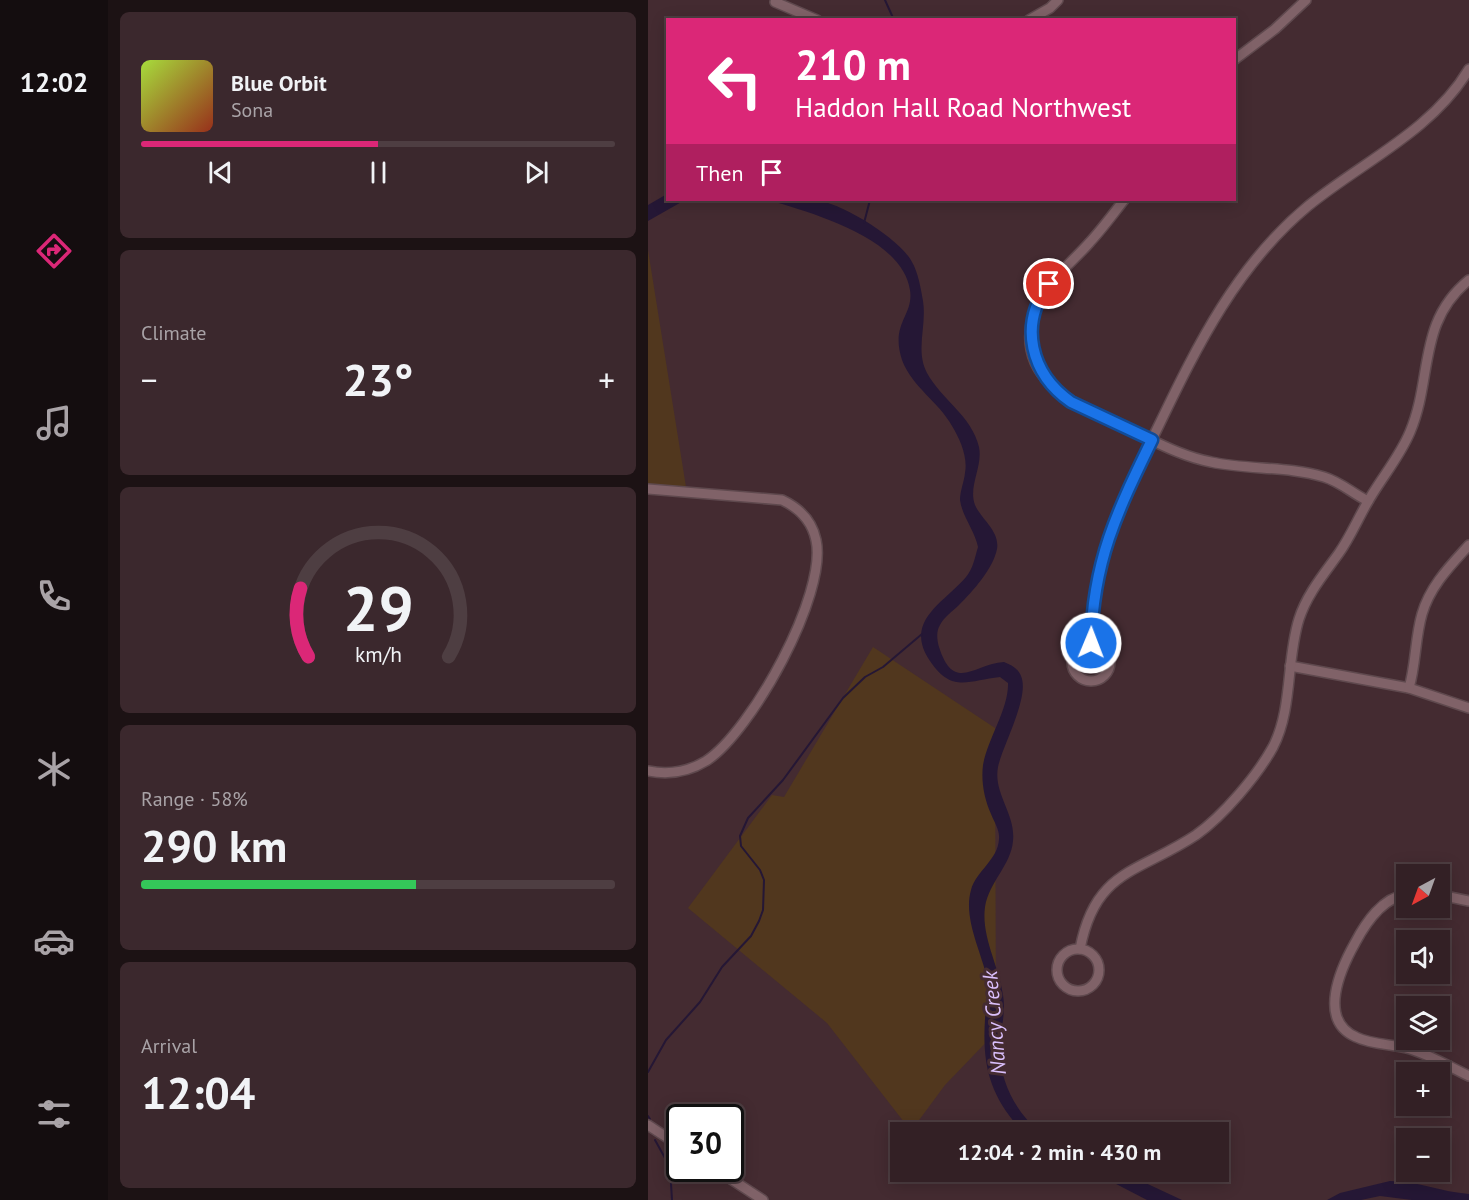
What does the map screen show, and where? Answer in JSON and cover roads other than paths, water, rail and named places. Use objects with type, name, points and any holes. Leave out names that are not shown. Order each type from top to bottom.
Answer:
[{"type":"street","points":[[1032,18],[1050,8],[1058,0]]},
{"type":"street","points":[[1236,58],[1275,29],[1306,0]]},
{"type":"street","points":[[775,2],[812,18]]},
{"type":"street","points":[[1091,643],[1094,592],[1104,548],[1116,514],[1202,336],[1222,304],[1258,256],[1307,207],[1434,113],[1469,69]]},
{"type":"street","points":[[1123,201],[1090,242],[1044,292],[1035,311],[1032,344],[1042,374],[1059,394],[1071,402],[1183,454],[1210,462],[1323,477],[1343,485],[1368,501]]},
{"type":"street","points":[[1080,949],[1090,914],[1110,885],[1130,869],[1184,842],[1206,827],[1225,809],[1263,763],[1280,728],[1296,630],[1305,604],[1348,540],[1368,501],[1398,456],[1411,430],[1420,400],[1430,339],[1437,321],[1447,304],[1469,280]]},
{"type":"street","points":[[648,489],[782,500],[792,505],[809,522],[818,548],[815,572],[796,634],[748,713],[722,746],[705,761],[676,772],[648,771]]},
{"type":"street","points":[[1409,688],[1422,614],[1429,596],[1439,578],[1469,545]]},
{"type":"street","points":[[1091,643],[1102,646],[1111,662],[1103,678],[1092,682],[1079,677],[1075,672],[1072,659],[1079,648],[1091,643]]},
{"type":"street","points":[[1290,666],[1409,688],[1469,708]]},
{"type":"street","points":[[1396,897],[1379,910],[1358,937],[1336,986],[1337,1015],[1345,1029],[1359,1039],[1413,1050],[1469,1076]]},
{"type":"street","points":[[1450,897],[1469,901]]},
{"type":"street","points":[[1080,949],[1092,955],[1098,967],[1092,985],[1079,991],[1066,987],[1058,976],[1057,970],[1061,957],[1080,949]]},
{"type":"street","points":[[648,1125],[666,1137]]},
{"type":"street","points":[[735,1182],[763,1200]]},
{"type":"water","points":[[666,195],[666,201],[683,201],[648,221],[648,205]]},
{"type":"water","name":"Nancy Creek","points":[[772,201],[820,201],[839,207],[869,223],[905,253],[916,271],[923,301],[922,356],[927,373],[970,426],[979,447],[980,454],[973,498],[978,510],[996,536],[997,549],[982,579],[942,622],[937,639],[945,661],[951,669],[959,673],[1004,662],[1020,673],[1023,685],[1019,708],[1001,757],[997,777],[1011,822],[1013,841],[1008,858],[987,898],[984,918],[1004,1001],[1000,1045],[1002,1070],[1010,1093],[1029,1122],[1014,1122],[995,1093],[990,1080],[984,1036],[988,983],[969,912],[969,901],[974,883],[998,846],[998,829],[985,796],[982,771],[1005,703],[1008,683],[1000,677],[970,682],[946,678],[930,661],[923,647],[921,635],[930,614],[968,574],[974,563],[978,547],[960,500],[966,467],[963,448],[947,417],[912,378],[902,360],[899,347],[900,328],[910,299],[910,290],[903,271],[890,255],[873,242],[830,220]]},
{"type":"water","points":[[1390,1181],[1469,1194],[1469,1200],[1412,1200],[1380,1196],[1361,1200],[1327,1200],[1340,1193]]},
{"type":"water","points":[[1112,1182],[1143,1182],[1182,1200],[1147,1200]]},
{"type":"waterway","points":[[885,0],[893,18]]},
{"type":"waterway","points":[[864,223],[870,201]]},
{"type":"waterway","points":[[648,1072],[666,1040],[700,1002],[722,967],[751,936],[759,921],[763,910],[764,880],[760,870],[741,846],[740,836],[748,818],[783,780],[843,698],[865,677],[883,667],[922,634]]},
{"type":"waterway","points":[[655,1140],[670,1167],[672,1200]]}]
